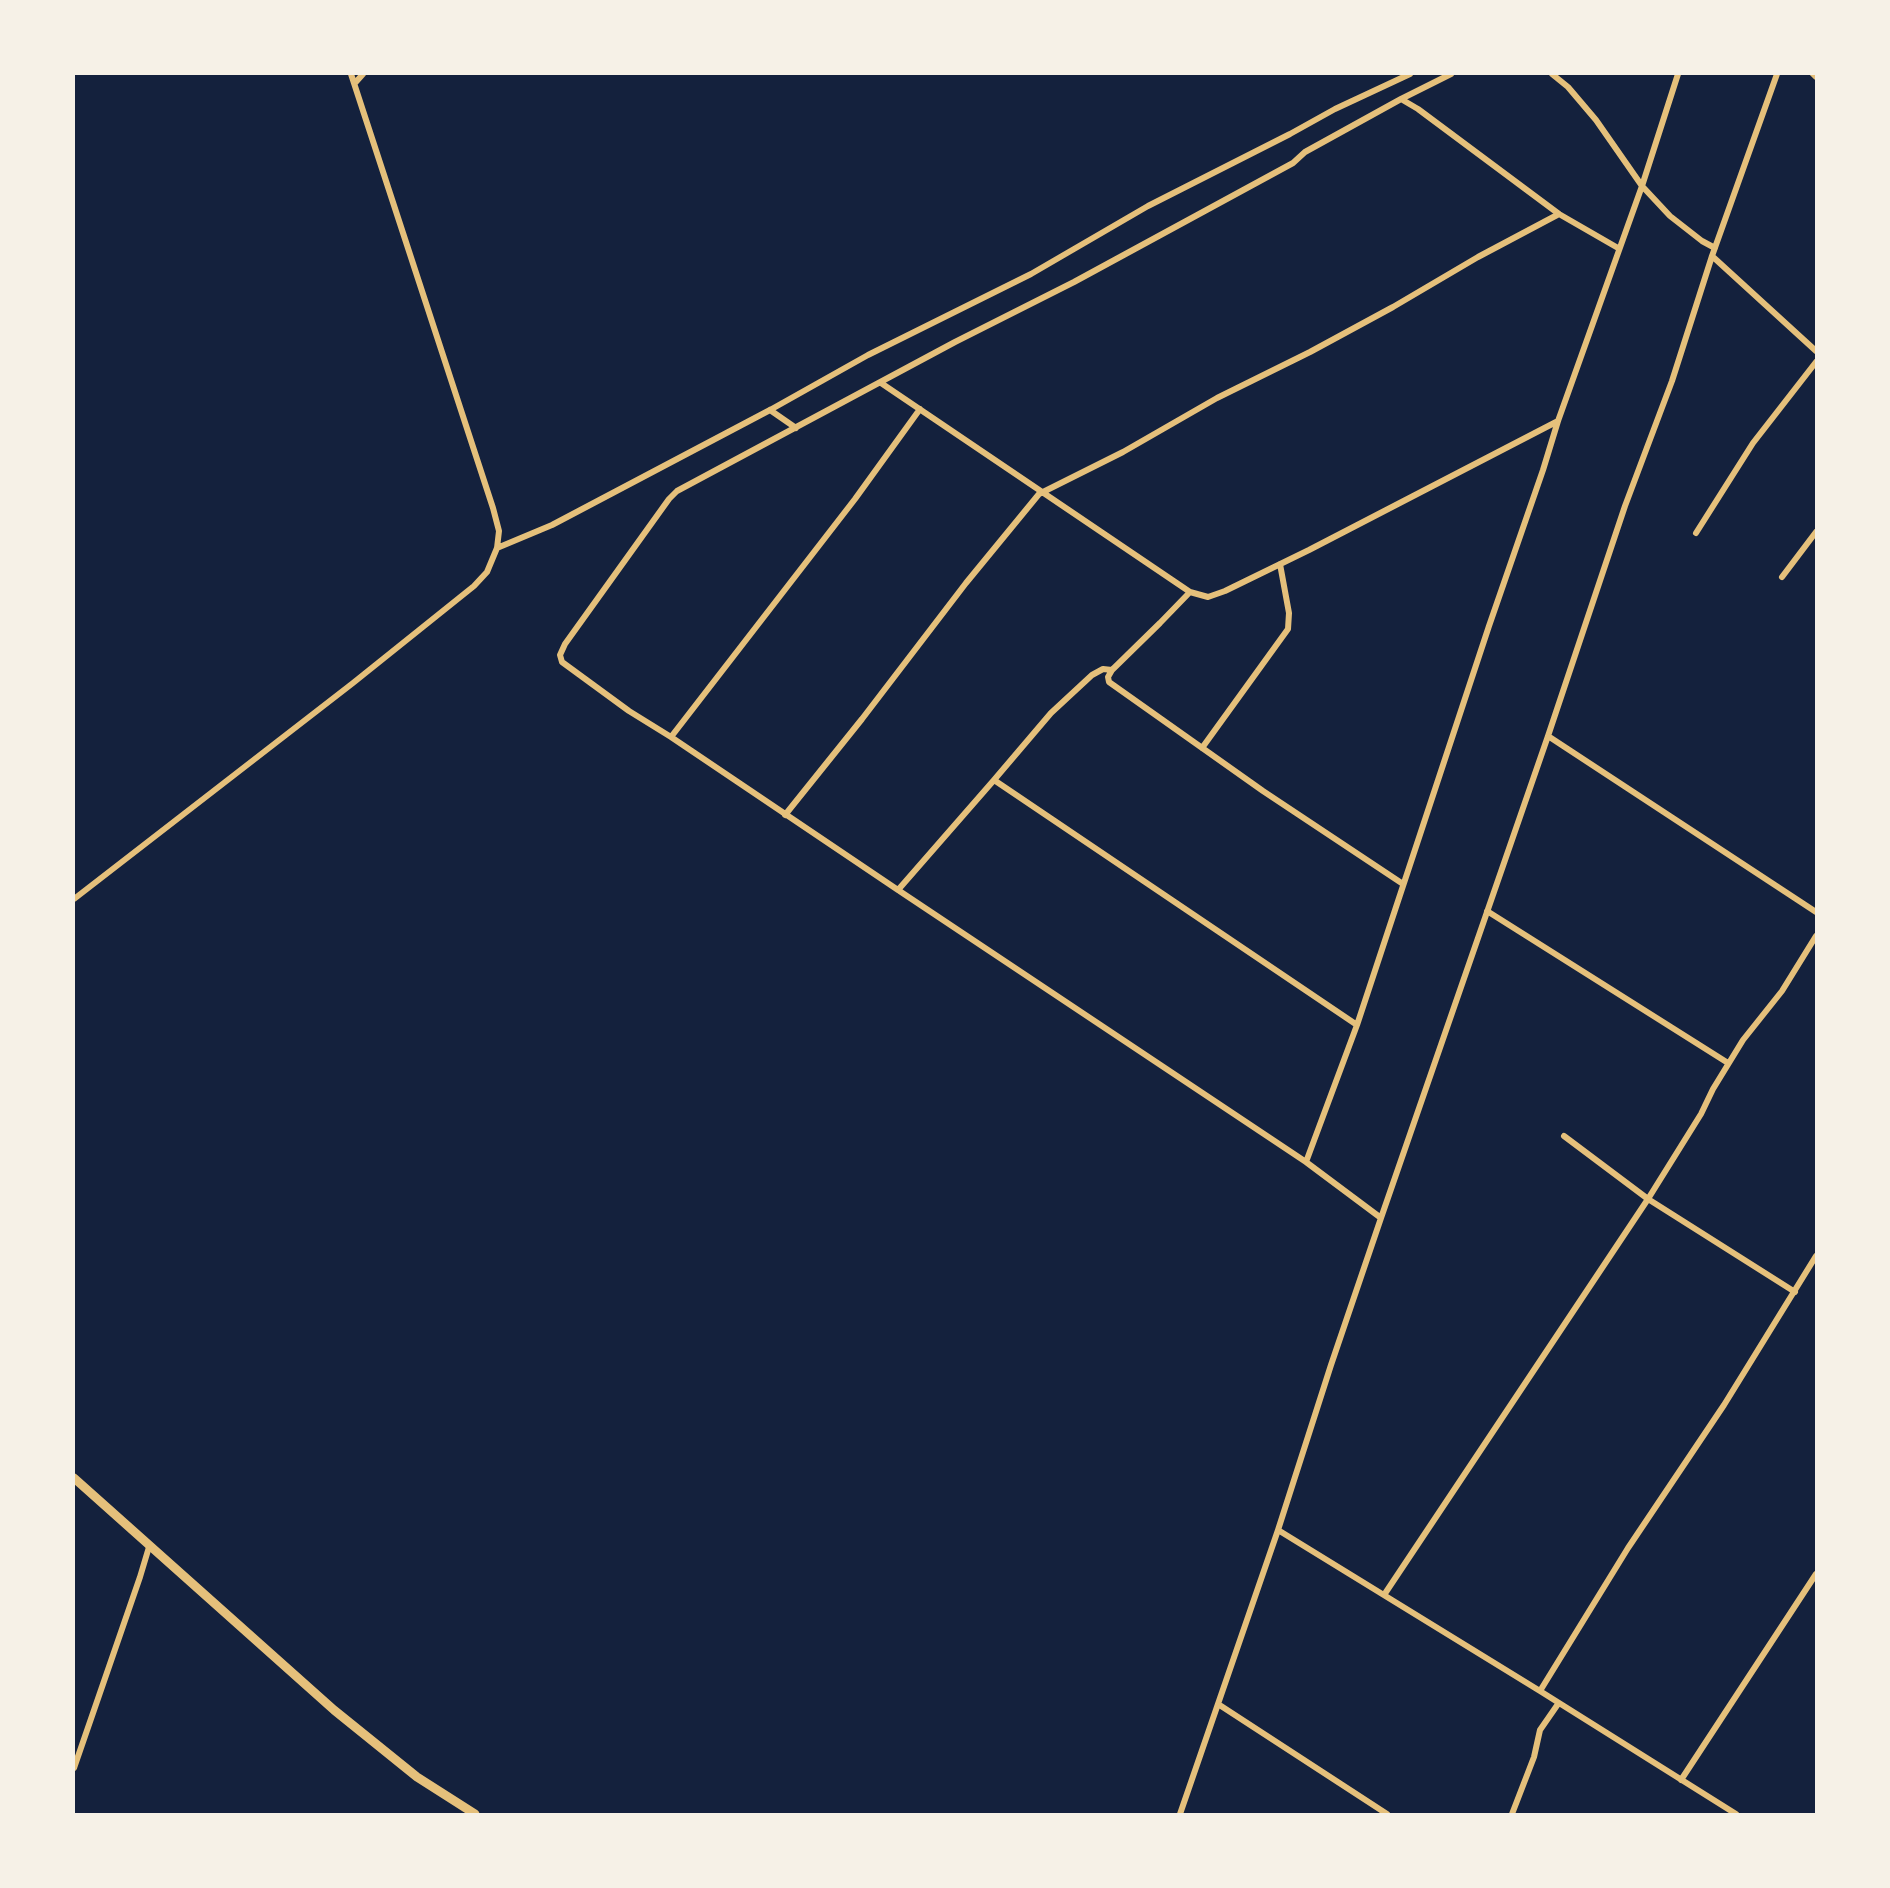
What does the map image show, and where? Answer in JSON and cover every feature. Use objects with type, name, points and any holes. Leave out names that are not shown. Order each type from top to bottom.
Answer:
[{"type":"highway","points":[[74,1478],[282,1665],[375,1744],[417,1777],[475,1815]]},
{"type":"street","points":[[74,899],[474,586],[487,572],[497,548],[498,531],[493,508],[351,74]]},
{"type":"street","points":[[354,83],[363,74]]},
{"type":"street","points":[[497,548],[552,525],[868,356],[1031,274],[1148,206],[1335,109],[1410,74]]},
{"type":"street","points":[[1381,1218],[1306,1162],[629,711],[562,662],[560,655],[565,644],[669,499],[689,484],[1181,225],[1293,163],[1305,152],[1451,74]]},
{"type":"street","points":[[1552,74],[1568,87],[1596,120],[1642,186],[1670,216],[1715,248]]},
{"type":"street","points":[[1306,1162],[1357,1024],[1558,421],[1642,186],[1678,74]]},
{"type":"street","points":[[1180,1815],[1486,911],[1777,74]]},
{"type":"street","points":[[1813,74],[1816,77]]},
{"type":"street","points":[[1401,99],[1444,128],[1559,214],[1618,248]]},
{"type":"street","points":[[785,815],[1035,497],[1123,452],[1216,398],[1394,308],[1478,257],[1559,214]]},
{"type":"street","points":[[1712,256],[1816,351]]},
{"type":"street","points":[[1696,533],[1754,443],[1816,362]]},
{"type":"street","points":[[881,383],[1190,592],[1208,597],[1280,564],[1558,421]]},
{"type":"street","points":[[671,737],[855,499],[920,409]]},
{"type":"street","points":[[770,410],[796,428]]},
{"type":"street","points":[[1782,578],[1816,532]]},
{"type":"street","points":[[1202,748],[1288,629],[1289,613],[1280,564]]},
{"type":"street","points":[[1190,592],[1112,670],[1108,677],[1109,682],[1403,884]]},
{"type":"street","points":[[898,890],[1051,712],[1092,675],[1102,669],[1112,670]]},
{"type":"street","points":[[1548,736],[1816,912]]},
{"type":"street","points":[[994,780],[1357,1024]]},
{"type":"street","points":[[1486,911],[1728,1063]]},
{"type":"street","points":[[1384,1595],[1648,1199],[1701,1114],[1743,1040],[1782,991],[1816,936]]},
{"type":"street","points":[[1564,1136],[1648,1199],[1795,1292]]},
{"type":"street","points":[[1540,1691],[1628,1548],[1724,1405],[1816,1256]]},
{"type":"street","points":[[1278,1530],[1736,1815]]},
{"type":"street","points":[[74,1768],[149,1547]]},
{"type":"street","points":[[1681,1780],[1816,1574]]},
{"type":"street","points":[[1218,1704],[1387,1815]]},
{"type":"street","points":[[1512,1815],[1534,1757],[1540,1730],[1558,1704]]}]
